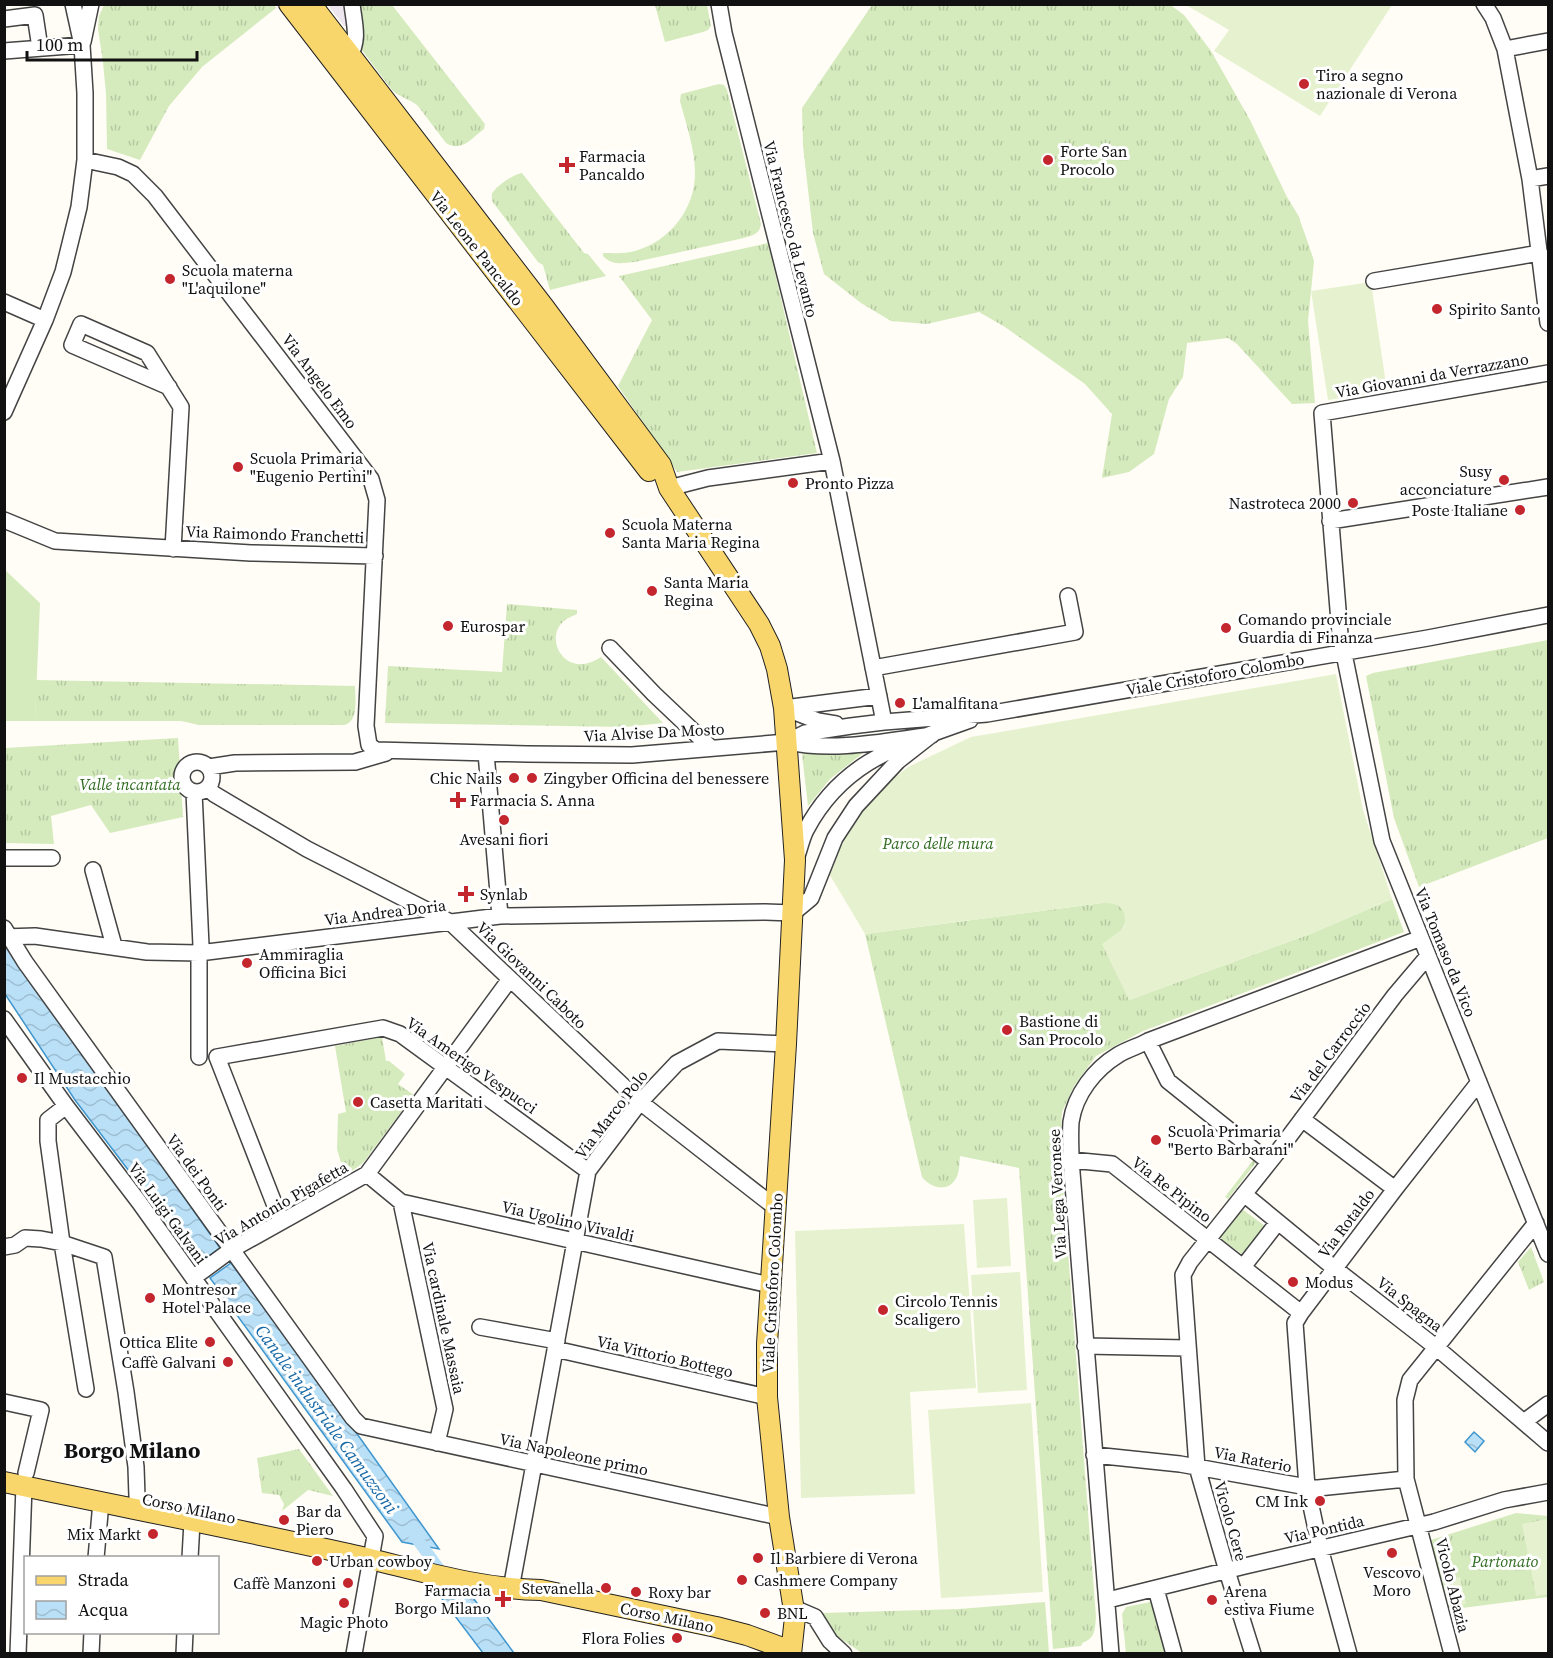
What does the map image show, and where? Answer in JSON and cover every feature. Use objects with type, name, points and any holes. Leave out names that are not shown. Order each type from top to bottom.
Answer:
[{"type":"main road","name":"Via Leone Pancaldo","points":[[289,4],[650,472],[669,488]]},
{"type":"main road","name":"Via Leone Pancaldo","points":[[311,4],[349,57],[529,288],[661,465],[669,488],[759,624],[770,646],[784,708],[787,742]]},
{"type":"main road","name":"Viale Cristoforo Colombo","points":[[787,742],[795,860],[786,1044],[770,1285],[767,1397],[779,1517],[794,1608],[794,1652]]},
{"type":"main road","name":"Corso Milano","points":[[4,1469],[25,1480],[101,1502],[192,1522],[373,1554]]},
{"type":"main road","name":"Corso Milano","points":[[4,1482],[25,1480],[136,1497],[413,1563],[462,1573],[513,1578],[541,1590]]},
{"type":"main road","name":"Corso Milano","points":[[462,1573],[511,1589],[541,1590],[716,1627],[747,1635],[794,1652]]},
{"type":"street","points":[[4,412],[45,320],[63,272],[78,207],[85,160],[85,93],[82,45],[73,4]]},
{"type":"street","points":[[82,45],[91,4]]},
{"type":"street","points":[[349,57],[356,42],[352,4]]},
{"type":"street","name":"Via Francesco da Levanto","points":[[718,4],[831,461],[884,722]]},
{"type":"street","points":[[1484,4],[1493,18],[1505,49],[1530,179],[1548,323]]},
{"type":"street","points":[[4,19],[35,15],[40,48]]},
{"type":"street","points":[[1505,49],[1548,41]]},
{"type":"street","points":[[4,51],[82,45]]},
{"type":"street","name":"Via Angelo Emo","points":[[85,160],[118,167],[133,174],[155,196],[371,479],[377,500],[366,734],[369,745],[376,750],[389,752]]},
{"type":"street","points":[[1530,179],[1548,176]]},
{"type":"street","points":[[1374,281],[1540,253]]},
{"type":"street","points":[[4,302],[45,320]]},
{"type":"street","name":"Via Raimondo Franchetti","points":[[169,387],[72,345],[81,324],[147,353],[169,387],[180,407],[174,549]]},
{"type":"street","name":"Via Giovanni da Verrazzano","points":[[1322,413],[1548,374]]},
{"type":"street","name":"Via Tomaso da Vico","points":[[1322,413],[1340,634],[1382,841],[1548,1254]]},
{"type":"street","points":[[669,488],[708,478],[831,461]]},
{"type":"street","points":[[1330,521],[1548,488]]},
{"type":"street","name":"Via Raimondo Franchetti","points":[[4,520],[55,542],[262,553],[375,556]]},
{"type":"street","points":[[873,668],[1075,632],[1068,596]]},
{"type":"street","name":"Viale Cristoforo Colombo","points":[[787,742],[806,733],[884,722],[987,714],[1548,615]]},
{"type":"street","points":[[610,648],[711,748]]},
{"type":"street","points":[[784,708],[879,696]]},
{"type":"street","name":"Viale Cristoforo Colombo","points":[[784,708],[818,721],[850,726]]},
{"type":"street","name":"Viale Cristoforo Colombo","points":[[795,860],[805,832],[818,810],[846,778],[886,752],[987,714]]},
{"type":"street","name":"Viale Cristoforo Colombo","points":[[787,742],[807,746],[858,745],[932,735]]},
{"type":"street","name":"Viale Cristoforo Colombo","points":[[793,913],[811,898],[835,838],[856,806],[898,761],[932,735]]},
{"type":"street","name":"Via Alvise Da Mosto","points":[[201,790],[184,786],[181,781],[183,769],[192,762],[209,767],[235,763],[355,762],[389,752],[632,755],[787,742]]},
{"type":"street","points":[[486,753],[500,916]]},
{"type":"street","points":[[199,1057],[201,790],[210,784],[212,776],[209,767]]},
{"type":"street","name":"Via Giovanni Caboto","points":[[201,790],[214,794],[307,849],[450,922],[640,1102],[776,1208]]},
{"type":"street","points":[[4,858],[52,858]]},
{"type":"street","points":[[93,870],[114,946]]},
{"type":"street","name":"Via Andrea Doria","points":[[6,934],[147,952],[199,953],[500,916],[793,913]]},
{"type":"street","name":"Via dei Ponti","points":[[6,934],[230,1252],[361,1426]]},
{"type":"street","name":"Via Lega Veronese","points":[[1111,1653],[1071,1160],[1071,1121],[1084,1088],[1096,1073],[1118,1055],[1148,1041],[1421,938]]},
{"type":"street","name":"Via del Carroccio","points":[[1197,1467],[1183,1275],[1190,1262],[1395,995],[1428,956]]},
{"type":"street","name":"Via Antonio Pigafetta","points":[[196,1276],[281,1221],[366,1174],[510,979]]},
{"type":"street","name":"Via Luigi Galvani","points":[[7,1028],[196,1276],[375,1536],[373,1554]]},
{"type":"street","name":"Via Amerigo Vespucci","points":[[281,1221],[217,1057],[383,1028],[400,1034],[588,1171]]},
{"type":"street","name":"Via Marco Polo","points":[[513,1578],[588,1171],[640,1102],[677,1063],[718,1041],[786,1044]]},
{"type":"street","points":[[1148,1041],[1168,1081],[1269,1162]]},
{"type":"street","name":"Via Rotaldo","points":[[1349,1653],[1320,1548],[1307,1487],[1295,1323],[1334,1268],[1479,1082]]},
{"type":"street","points":[[66,1106],[48,1120],[48,1141],[86,1389]]},
{"type":"street","points":[[1302,1119],[1395,1189]]},
{"type":"street","name":"Via Re Pipino","points":[[1071,1160],[1112,1164],[1301,1313]]},
{"type":"street","name":"Via Ugolino Vivaldi","points":[[366,1174],[401,1202],[770,1285]]},
{"type":"street","name":"Via Spagna","points":[[1244,1194],[1437,1348],[1548,1443]]},
{"type":"street","name":"Via cardinale Massaia","points":[[401,1202],[445,1409],[437,1443]]},
{"type":"street","points":[[1243,1267],[1278,1222]]},
{"type":"street","name":"Vicolo Abazia","points":[[1452,1653],[1406,1479],[1405,1400],[1410,1380],[1536,1224]]},
{"type":"street","points":[[4,1247],[15,1245],[25,1238],[41,1239],[62,1243],[104,1257],[136,1467],[136,1497]]},
{"type":"street","points":[[480,1326],[556,1345]]},
{"type":"street","name":"Via Vittorio Bottego","points":[[556,1345],[767,1397]]},
{"type":"street","points":[[1085,1346],[1187,1348]]},
{"type":"street","points":[[4,1402],[41,1410],[25,1480],[18,1653]]},
{"type":"street","points":[[1525,1422],[1548,1404]]},
{"type":"street","name":"Via Napoleone primo","points":[[361,1426],[779,1517]]},
{"type":"street","name":"Via Raterio","points":[[1094,1455],[1197,1467],[1318,1488],[1406,1479]]},
{"type":"street","name":"Vicolo Cere","points":[[1197,1467],[1253,1653]]},
{"type":"street","name":"Via Pontida","points":[[1108,1600],[1419,1525],[1504,1500],[1548,1492]]},
{"type":"street","points":[[96,1556],[101,1502]]},
{"type":"street","points":[[190,1556],[192,1522]]},
{"type":"street","points":[[354,1653],[373,1554]]},
{"type":"street","points":[[1156,1589],[1174,1653]]},
{"type":"street","points":[[1108,1617],[1124,1597]]},
{"type":"street","points":[[794,1608],[815,1617],[830,1641],[844,1653]]},
{"type":"street","points":[[91,1653],[92,1634]]},
{"type":"street","points":[[184,1653],[185,1634]]},
{"type":"street","points":[[1103,1653],[1109,1634]]},
{"type":"shaded area","points":[[328,5],[348,5],[351,26],[344,26]]},
{"type":"green space","points":[[1169,4],[1184,15],[1211,51],[1250,120],[1298,215],[1307,240],[1314,261],[1308,321],[1315,403],[1292,404],[1237,344],[1228,338],[1187,343],[1183,377],[1169,399],[1154,454],[1129,472],[1102,478],[1112,414],[1085,384],[1005,327],[979,312],[927,324],[891,321],[861,303],[824,274],[813,233],[803,146],[802,108],[872,5]]},
{"type":"green space","points":[[104,5],[274,5],[276,8],[202,67],[169,106],[140,160],[107,149],[106,94],[98,29],[99,16]]},
{"type":"green space","points":[[354,5],[392,5],[485,124],[484,129],[461,145],[451,146],[446,143],[418,106],[392,90],[361,49]]},
{"type":"green space","points":[[655,5],[707,5],[711,26],[703,32],[665,42]]},
{"type":"green space","name":"Tiro a segno nazionale di Verona","points":[[1186,5],[1392,5],[1320,116],[1214,51],[1229,30]]},
{"type":"green space","points":[[719,84],[724,85],[727,90],[761,224],[759,230],[756,234],[744,238],[635,262],[618,263],[606,259],[603,253],[631,252],[648,246],[659,240],[678,222],[691,199],[695,173],[692,146],[680,101],[681,94]]},
{"type":"green space","points":[[522,173],[584,253],[588,254],[606,276],[550,290],[543,265],[538,262],[492,201],[492,193],[499,186]]},
{"type":"green space","points":[[768,243],[817,453],[677,472],[618,386],[652,320],[619,276]]},
{"type":"green space","points":[[1371,282],[1387,391],[1328,400],[1311,291]]},
{"type":"green space","points":[[4,569],[40,603],[35,721],[5,721]]},
{"type":"green space","points":[[507,604],[577,610],[577,614],[565,620],[558,628],[557,646],[561,654],[568,661],[577,664],[588,663],[601,657],[663,723],[624,727],[385,723],[388,666],[502,672]]},
{"type":"green space","points":[[1548,640],[1548,838],[1419,887],[1394,818],[1366,676]]},
{"type":"green space","name":"Parco delle mura","points":[[1336,674],[1363,810],[1392,899],[1310,934],[1129,1000],[1102,944],[1124,928],[1124,911],[1118,905],[1102,903],[865,934],[828,872],[852,825],[880,789],[908,767],[971,737]]},
{"type":"green space","points":[[36,680],[355,686],[355,708],[352,719],[345,725],[199,725],[181,721],[35,721]]},
{"type":"green space","name":"Valle incantata","points":[[178,738],[183,817],[110,833],[91,805],[51,816],[54,844],[5,843],[5,748]]},
{"type":"green space","points":[[863,753],[830,779],[808,806],[802,754]]},
{"type":"green space","points":[[1392,899],[1404,932],[1143,1031],[1096,1056],[1074,1086],[1062,1112],[1060,1147],[1096,1617],[1095,1630],[1081,1646],[1053,1649],[1019,1168],[960,1156],[959,1171],[951,1184],[938,1187],[929,1184],[922,1177],[865,934],[1115,903],[1121,906],[1125,913],[1121,931],[1129,1000],[1310,934]]},
{"type":"green space","points":[[382,1037],[386,1061],[405,1074],[398,1084],[414,1095],[363,1163],[346,1175],[337,1149],[338,1114],[346,1112],[335,1046]]},
{"type":"green space","points":[[1254,1159],[1257,1161],[1228,1199],[1225,1197]]},
{"type":"green space","points":[[1007,1198],[1011,1266],[977,1268],[973,1200]]},
{"type":"green space","points":[[1242,1209],[1265,1226],[1243,1255],[1220,1238]]},
{"type":"green space","name":"Circolo Tennis Scaligero","points":[[964,1224],[976,1388],[910,1392],[915,1494],[801,1498],[795,1231]]},
{"type":"green space","points":[[1531,1247],[1544,1282],[1529,1290],[1518,1262]]},
{"type":"green space","points":[[1020,1272],[1027,1390],[978,1393],[971,1275]]},
{"type":"green space","points":[[1031,1403],[1043,1592],[941,1598],[928,1410]]},
{"type":"green space","points":[[299,1449],[333,1496],[308,1490],[282,1511],[284,1504],[279,1495],[262,1493],[257,1458]]},
{"type":"green space","name":"Partonato","points":[[1516,1513],[1548,1516],[1548,1597],[1447,1610],[1431,1540]]},
{"type":"green space","points":[[1548,1519],[1548,1594],[1536,1596],[1522,1524]]},
{"type":"green space","points":[[1460,1577],[1466,1604],[1452,1607],[1446,1580]]},
{"type":"green space","points":[[1155,1601],[1169,1653],[1126,1653],[1122,1614],[1126,1607]]},
{"type":"green space","points":[[1045,1602],[1049,1653],[862,1653],[832,1633],[822,1613],[959,1609]]},
{"type":"water","points":[[4,946],[7,946],[220,1248],[199,1263],[75,1100],[5,994]]},
{"type":"water","points":[[231,1263],[439,1549],[402,1542],[210,1278]]},
{"type":"water","points":[[1474,1432],[1484,1441],[1475,1452],[1465,1442]]},
{"type":"water","points":[[433,1587],[471,1595],[514,1653],[483,1653]]},
{"type":"waterway","name":"Canale industriale Camuzzoni","points":[[414,1535],[464,1603]]},
{"type":"place","name":"Tiro a segno nazionale di Verona","points":[[1304,84]]},
{"type":"place","name":"Forte San Procolo","points":[[1048,160]]},
{"type":"place","name":"Farmacia Pancaldo","points":[[567,165]]},
{"type":"place","name":"Scuola materna \"L'aquilone\"","points":[[170,279]]},
{"type":"place","name":"Spirito Santo","points":[[1437,309]]},
{"type":"place","name":"Scuola Primaria \"Eugenio Pertini\"","points":[[238,467]]},
{"type":"place","name":"Susy acconciature","points":[[1504,480]]},
{"type":"place","name":"Pronto Pizza","points":[[793,483]]},
{"type":"place","name":"Nastroteca 2000","points":[[1353,503]]},
{"type":"place","name":"Poste Italiane","points":[[1520,510]]},
{"type":"place","name":"Scuola Materna Santa Maria Regina","points":[[610,533]]},
{"type":"place","name":"Santa Maria Regina","points":[[652,591]]},
{"type":"place","name":"Eurospar","points":[[448,626]]},
{"type":"place","name":"Comando provinciale Guardia di Finanza","points":[[1226,628]]},
{"type":"place","name":"L'amalfitana","points":[[900,703]]},
{"type":"place","name":"Chic Nails","points":[[514,778]]},
{"type":"place","name":"Zingyber Officina del benessere","points":[[532,778]]},
{"type":"place","name":"Farmacia S. Anna","points":[[458,800]]},
{"type":"place","name":"Avesani fiori","points":[[504,820]]},
{"type":"place","name":"Synlab","points":[[466,894]]},
{"type":"place","name":"Ammiraglia Officina Bici","points":[[247,963]]},
{"type":"place","name":"Bastione di San Procolo","points":[[1007,1030]]},
{"type":"place","name":"Il Mustacchio","points":[[22,1078]]},
{"type":"place","name":"Casetta Maritati","points":[[358,1102]]},
{"type":"place","name":"Scuola Primaria \"Berto Barbarani\"","points":[[1156,1140]]},
{"type":"place","name":"Modus","points":[[1293,1282]]},
{"type":"place","name":"Montresor Hotel Palace","points":[[150,1298]]},
{"type":"place","name":"Circolo Tennis Scaligero","points":[[883,1310]]},
{"type":"place","name":"Ottica Elite","points":[[210,1342]]},
{"type":"place","name":"Caffè Galvani","points":[[228,1362]]},
{"type":"place","name":"CM Ink","points":[[1320,1501]]},
{"type":"place","name":"Bar da Piero","points":[[284,1520]]},
{"type":"place","name":"Mix Markt","points":[[153,1534]]},
{"type":"place","name":"Vescovo Moro","points":[[1392,1553]]},
{"type":"place","name":"Il Barbiere di Verona","points":[[758,1558]]},
{"type":"place","name":"Urban cowboy","points":[[317,1561]]},
{"type":"place","name":"Cashmere Company","points":[[742,1580]]},
{"type":"place","name":"Caffè Manzoni","points":[[348,1583]]},
{"type":"place","name":"Stevanella","points":[[606,1588]]},
{"type":"place","name":"Roxy bar","points":[[636,1592]]},
{"type":"place","name":"Farmacia Borgo Milano","points":[[503,1599]]},
{"type":"place","name":"Arena estiva Fiume","points":[[1212,1600]]},
{"type":"place","name":"Magic Photo","points":[[344,1603]]},
{"type":"place","name":"BNL","points":[[765,1613]]},
{"type":"place","name":"Flora Folies","points":[[677,1638]]},
{"type":"district","name":"Borgo Milano","points":[[132,1450]]}]
